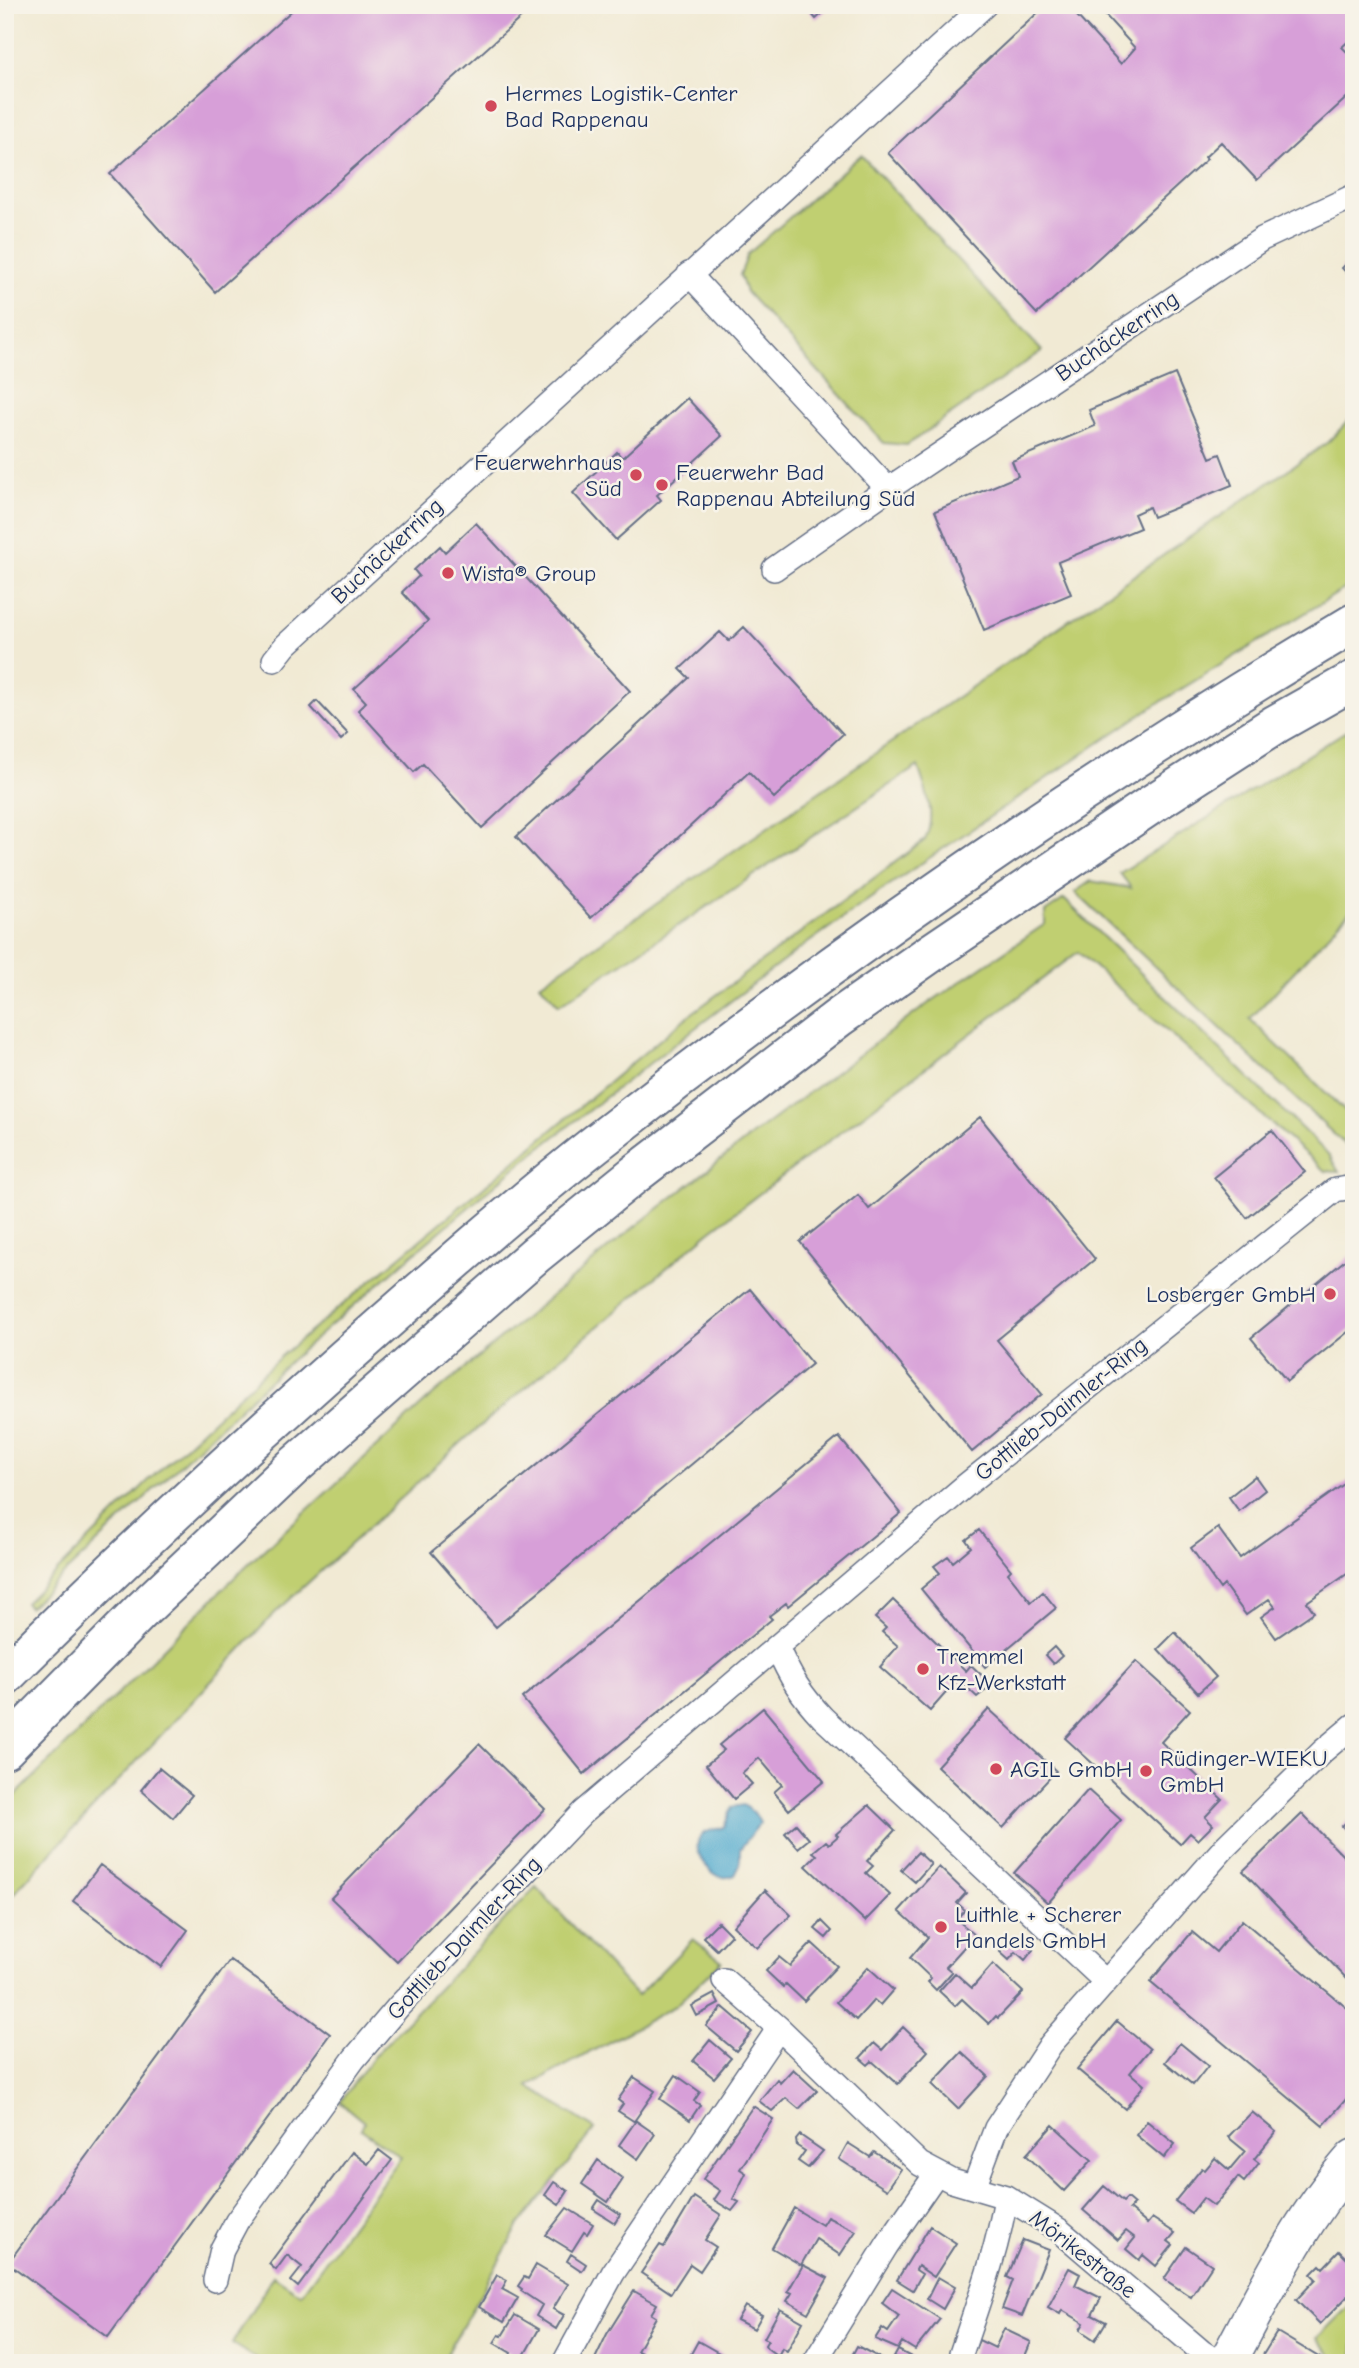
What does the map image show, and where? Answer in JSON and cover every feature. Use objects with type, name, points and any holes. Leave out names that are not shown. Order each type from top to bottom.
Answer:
[{"type":"highway","points":[[5,1676],[178,1507],[254,1438],[503,1220],[594,1146],[804,985],[913,907],[1053,811],[1254,682],[1354,623]]},
{"type":"highway","points":[[5,1749],[141,1611],[293,1467],[454,1324],[624,1183],[838,1017],[1152,804],[1276,724],[1354,680]]},
{"type":"main road","points":[[1227,2363],[1304,2224],[1327,2188],[1354,2158]]},
{"type":"street","name":"Buchäckerring","points":[[274,660],[286,645],[985,5]]},
{"type":"street","name":"Buchäckerring","points":[[774,569],[888,489],[1262,239],[1354,196]]},
{"type":"street","points":[[689,274],[888,489]]},
{"type":"street","name":"Gottlieb-Daimler-Ring","points":[[215,2280],[222,2249],[237,2221],[354,2059],[399,2006],[583,1812],[965,1486],[1335,1190],[1354,1186]]},
{"type":"street","points":[[777,1647],[791,1680],[804,1699],[1105,1982]]},
{"type":"street","points":[[974,2187],[996,2128],[1051,2044],[1225,1847],[1323,1751],[1354,1726]]},
{"type":"street","name":"Mörikestraße","points":[[724,1980],[779,2028],[920,2164],[936,2174],[1006,2197],[1059,2230],[1219,2363]]},
{"type":"street","points":[[564,2363],[613,2273],[779,2028]]},
{"type":"street","points":[[814,2363],[887,2245],[936,2174]]},
{"type":"street","points":[[958,2363],[997,2244],[1006,2197]]},
{"type":"green space","points":[[861,155],[1042,351],[907,445],[884,443],[746,292],[740,275],[748,254]]},
{"type":"green space","points":[[1354,415],[1354,583],[1149,709],[885,888],[694,1029],[522,1162],[405,1261],[291,1360],[29,1607],[25,1603],[148,1481],[280,1357],[687,1017],[925,840],[930,812],[918,766],[559,1005],[540,984],[1328,442]]},
{"type":"green space","points":[[1354,726],[1354,907],[1250,1019],[1354,1120],[1354,1153],[1075,892],[1091,881],[1131,888],[1120,873]]},
{"type":"green space","points":[[1064,899],[1329,1155],[1339,1172],[1325,1171],[1078,952],[709,1232],[464,1440],[275,1613],[11,1896],[8,1893],[5,1897],[5,1806],[245,1567],[433,1395],[623,1236],[929,1003],[1045,924],[1045,912]]},
{"type":"green space","points":[[536,1887],[637,1996],[693,1939],[722,1961],[675,2006],[528,2086],[595,2129],[519,2225],[442,2363],[264,2363],[232,2344],[273,2276],[301,2294],[401,2157],[361,2129],[364,2122],[340,2102],[374,2056]]},
{"type":"green space","points":[[1354,2301],[1354,2363],[1339,2363],[1317,2338]]},
{"type":"water","points":[[744,1805],[755,1814],[760,1823],[740,1849],[740,1865],[735,1875],[718,1875],[702,1860],[697,1846],[699,1840],[703,1834],[724,1827],[732,1807]]},
{"type":"building","points":[[298,5],[535,5],[215,292],[110,174]]},
{"type":"building","points":[[804,5],[832,5],[816,19]]},
{"type":"building","points":[[1046,5],[1067,5],[1121,64],[1135,48],[1096,5],[1354,5],[1354,36],[1342,47],[1354,59],[1354,91],[1257,180],[1221,142],[1205,157],[1207,159],[1037,314],[888,153]]},
{"type":"building","points":[[1354,256],[1354,281],[1342,268]]},
{"type":"building","points":[[1175,374],[1210,458],[1220,454],[1232,485],[1153,517],[1149,507],[1134,514],[1140,528],[1058,562],[1071,594],[984,630],[935,511],[1018,476],[1012,461],[1095,426],[1089,410]]},
{"type":"building","name":"Feuerwehrhaus Süd","points":[[687,398],[722,436],[657,495],[661,500],[616,540],[573,493],[617,452],[622,458]]},
{"type":"building","points":[[476,523],[630,691],[482,828],[423,764],[414,772],[358,710],[366,702],[354,689],[428,621],[402,592],[419,576],[414,570],[440,546],[445,552]]},
{"type":"building","points":[[744,627],[843,734],[774,798],[749,772],[591,918],[516,837],[689,678],[680,669],[720,632],[729,641]]},
{"type":"building","points":[[317,701],[348,734],[341,740],[311,707]]},
{"type":"building","points":[[980,1117],[1095,1259],[997,1340],[1042,1394],[972,1452],[800,1242],[858,1195],[869,1209]]},
{"type":"building","points":[[1272,1130],[1305,1172],[1247,1218],[1214,1177]]},
{"type":"building","name":"Losberger GmbH","points":[[1350,1256],[1354,1260],[1354,1327],[1287,1381],[1251,1338]]},
{"type":"building","points":[[750,1289],[812,1364],[496,1627],[431,1552]]},
{"type":"building","points":[[839,1437],[901,1513],[788,1606],[786,1603],[769,1616],[772,1619],[584,1774],[522,1698]]},
{"type":"building","points":[[1255,1476],[1265,1490],[1239,1511],[1229,1497]]},
{"type":"building","points":[[1354,1477],[1354,1569],[1307,1602],[1314,1612],[1276,1638],[1261,1617],[1275,1607],[1269,1599],[1246,1615],[1224,1585],[1220,1589],[1191,1548],[1218,1528],[1240,1558]]},
{"type":"building","points":[[979,1530],[1011,1570],[1008,1573],[1031,1602],[1043,1592],[1056,1608],[985,1667],[921,1589],[940,1573],[934,1566],[948,1556],[953,1562],[971,1547],[966,1540]]},
{"type":"building","name":"Tremmel Kfz-Werkstatt","points":[[893,1600],[966,1671],[971,1665],[992,1685],[977,1697],[958,1679],[930,1711],[880,1667],[898,1646],[882,1632],[886,1628],[875,1618]]},
{"type":"building","points":[[1175,1632],[1216,1677],[1198,1693],[1158,1649]]},
{"type":"building","points":[[1054,1647],[1062,1656],[1053,1664],[1045,1655]]},
{"type":"building","name":"Rüdinger-WIEKU GmbH","points":[[1136,1661],[1190,1710],[1161,1742],[1222,1799],[1205,1817],[1213,1825],[1198,1840],[1190,1833],[1180,1844],[1065,1738]]},
{"type":"building","points":[[763,1708],[824,1781],[789,1810],[774,1792],[782,1785],[759,1758],[742,1773],[752,1784],[734,1799],[706,1765],[724,1750],[719,1745]]},
{"type":"building","name":"AGIL GmbH","points":[[989,1709],[1056,1771],[1003,1828],[937,1766]]},
{"type":"building","points":[[479,1744],[545,1809],[397,1962],[331,1898]]},
{"type":"building","points":[[159,1768],[192,1795],[173,1818],[141,1790]]},
{"type":"building","points":[[1088,1790],[1121,1820],[1048,1903],[1014,1873]]},
{"type":"building","points":[[869,1805],[895,1830],[867,1861],[873,1866],[866,1873],[890,1895],[865,1921],[806,1866],[817,1855],[813,1852],[826,1841],[829,1844],[838,1836],[836,1834]]},
{"type":"building","points":[[1302,1814],[1354,1867],[1354,1976],[1349,1981],[1243,1871]]},
{"type":"building","points":[[1354,1815],[1354,1839],[1342,1826]]},
{"type":"building","points":[[796,1824],[809,1839],[798,1848],[785,1833]]},
{"type":"building","points":[[918,1852],[931,1864],[915,1882],[901,1870]]},
{"type":"building","points":[[100,1865],[188,1930],[161,1967],[73,1901]]},
{"type":"building","name":"Luithle + Scherer Handels GmbH","points":[[939,1867],[966,1893],[957,1903],[965,1910],[956,1919],[975,1935],[946,1967],[952,1972],[936,1990],[928,1982],[931,1978],[910,1958],[928,1937],[899,1911]]},
{"type":"building","points":[[765,1890],[791,1915],[757,1948],[733,1926]]},
{"type":"building","points":[[1242,1920],[1354,2014],[1354,2090],[1323,2126],[1150,1982],[1192,1932],[1216,1952]]},
{"type":"building","points":[[822,1921],[832,1931],[826,1938],[815,1929]]},
{"type":"building","points":[[718,1922],[731,1935],[717,1950],[703,1937]]},
{"type":"building","points":[[1015,1935],[1033,1950],[1025,1960],[1016,1952],[1009,1960],[1000,1952]]},
{"type":"building","points":[[812,1943],[837,1966],[804,2001],[786,1984],[783,1987],[766,1971],[779,1957],[790,1966]]},
{"type":"building","points":[[230,1960],[330,2034],[108,2337],[8,2263]]},
{"type":"building","points":[[993,1964],[1023,1992],[989,2024],[962,1999],[955,2006],[939,1991],[955,1973],[972,1988]]},
{"type":"building","points":[[868,1967],[893,1990],[880,2005],[874,2000],[856,2020],[836,2002]]},
{"type":"building","points":[[714,1994],[719,2004],[697,2016],[692,2006]]},
{"type":"building","points":[[723,2007],[752,2032],[736,2051],[706,2026]]},
{"type":"building","points":[[1117,2021],[1150,2049],[1130,2073],[1144,2085],[1125,2109],[1077,2069]]},
{"type":"building","points":[[903,2027],[928,2051],[898,2084],[872,2061],[868,2065],[860,2058],[874,2043],[882,2050]]},
{"type":"building","points":[[710,2040],[731,2058],[714,2078],[693,2061]]},
{"type":"building","points":[[1180,2043],[1208,2066],[1193,2085],[1165,2062]]},
{"type":"building","points":[[962,2052],[988,2076],[958,2109],[932,2084]]},
{"type":"building","points":[[793,2069],[817,2091],[799,2109],[786,2098],[772,2111],[759,2101],[777,2079],[780,2083]]},
{"type":"building","points":[[676,2075],[700,2092],[694,2101],[700,2105],[690,2120],[660,2099]]},
{"type":"building","points":[[634,2077],[655,2091],[635,2120],[655,2134],[638,2159],[619,2145],[635,2122],[618,2111],[623,2104],[618,2100]]},
{"type":"building","points":[[753,2106],[773,2119],[740,2169],[746,2173],[733,2199],[739,2202],[732,2211],[714,2200],[720,2191],[703,2179]]},
{"type":"building","points":[[1252,2112],[1276,2132],[1254,2159],[1259,2163],[1244,2182],[1238,2177],[1214,2206],[1203,2198],[1191,2213],[1175,2201],[1202,2168],[1205,2170],[1215,2158],[1229,2170],[1245,2151],[1228,2137]]},
{"type":"building","points":[[1147,2121],[1175,2144],[1164,2158],[1136,2135]]},
{"type":"building","points":[[1053,2125],[1092,2160],[1064,2191],[1026,2155]]},
{"type":"building","points":[[800,2135],[823,2151],[808,2168],[798,2161],[805,2151],[797,2146],[796,2140]]},
{"type":"building","points":[[848,2143],[870,2157],[874,2152],[901,2169],[887,2190],[839,2159]]},
{"type":"building","points":[[379,2150],[392,2160],[298,2287],[291,2281],[302,2267],[287,2255],[276,2270],[269,2264],[352,2152],[368,2164]]},
{"type":"building","points":[[598,2160],[623,2179],[608,2202],[582,2184]]},
{"type":"building","points":[[554,2182],[568,2191],[559,2205],[545,2195]]},
{"type":"building","points":[[1104,2186],[1123,2202],[1127,2198],[1134,2204],[1129,2209],[1147,2224],[1152,2218],[1175,2233],[1168,2241],[1173,2245],[1156,2266],[1143,2255],[1139,2260],[1126,2249],[1135,2238],[1126,2231],[1118,2240],[1083,2210]]},
{"type":"building","points":[[694,2197],[721,2215],[705,2240],[716,2247],[700,2271],[690,2264],[671,2293],[641,2273],[660,2245],[664,2247]]},
{"type":"building","points":[[599,2200],[620,2214],[615,2223],[593,2209]]},
{"type":"building","points":[[567,2208],[593,2224],[587,2234],[584,2232],[572,2251],[546,2235]]},
{"type":"building","points":[[794,2208],[822,2225],[827,2217],[856,2231],[840,2255],[816,2239],[801,2265],[772,2248]]},
{"type":"building","points":[[930,2226],[956,2243],[934,2277],[918,2266],[916,2270],[922,2274],[913,2290],[897,2280]]},
{"type":"building","points":[[1023,2240],[1049,2250],[1022,2316],[1002,2309],[1013,2280],[1007,2277]]},
{"type":"building","points":[[1186,2247],[1212,2265],[1191,2297],[1164,2279]]},
{"type":"building","points":[[1339,2251],[1354,2266],[1354,2290],[1320,2324],[1296,2300],[1316,2279],[1311,2274],[1320,2265],[1323,2268]]},
{"type":"building","points":[[571,2254],[586,2264],[582,2271],[567,2261]]},
{"type":"building","points":[[536,2265],[568,2284],[553,2309],[564,2315],[556,2329],[536,2316],[542,2305],[518,2286],[524,2277],[528,2279]]},
{"type":"building","points":[[803,2265],[828,2278],[808,2313],[787,2301],[792,2293],[788,2291]]},
{"type":"building","points":[[1069,2268],[1080,2274],[1075,2285],[1101,2298],[1092,2315],[1106,2322],[1095,2340],[1080,2330],[1084,2323],[1062,2310],[1060,2314],[1048,2307]]},
{"type":"building","points":[[497,2275],[507,2280],[502,2289],[518,2298],[504,2322],[479,2307]]},
{"type":"building","points":[[938,2277],[955,2287],[943,2309],[927,2299]]},
{"type":"building","points":[[892,2288],[940,2319],[915,2350],[902,2342],[898,2349],[875,2339],[882,2328],[888,2332],[899,2316],[882,2303]]},
{"type":"building","points":[[634,2291],[657,2304],[651,2314],[656,2317],[637,2351],[643,2354],[638,2363],[623,2360],[621,2363],[593,2363],[607,2334]]},
{"type":"building","points":[[745,2306],[762,2315],[754,2329],[737,2320]]},
{"type":"building","points":[[780,2309],[803,2322],[787,2351],[782,2348],[779,2354],[775,2354],[767,2348],[765,2345],[768,2340],[764,2338]]},
{"type":"building","points":[[515,2315],[539,2329],[522,2359],[529,2363],[507,2363],[511,2353],[494,2343],[499,2335],[502,2336]]},
{"type":"building","points":[[1004,2329],[1031,2342],[1022,2363],[999,2363],[991,2359],[989,2363],[977,2363],[970,2360],[979,2340],[995,2348]]},
{"type":"building","points":[[1277,2332],[1325,2361],[1324,2363],[1258,2363]]},
{"type":"building","points":[[698,2341],[728,2358],[729,2356],[741,2363],[686,2363]]},
{"type":"building","points":[[857,2346],[880,2358],[877,2363],[848,2363]]},
{"type":"building","points":[[898,2350],[915,2359],[912,2363],[891,2363]]},
{"type":"place","name":"Hermes Logistik-Center Bad Rappenau","points":[[491,106]]},
{"type":"place","name":"Feuerwehrhaus Süd","points":[[636,475]]},
{"type":"place","name":"Feuerwehr Bad Rappenau Abteilung Süd","points":[[662,485]]},
{"type":"place","name":"Wista® Group","points":[[448,573]]},
{"type":"place","name":"Losberger GmbH","points":[[1330,1294]]},
{"type":"place","name":"Tremmel Kfz-Werkstatt","points":[[923,1669]]},
{"type":"place","name":"AGIL GmbH","points":[[996,1769]]},
{"type":"place","name":"Rüdinger-WIEKU GmbH","points":[[1146,1771]]},
{"type":"place","name":"Luithle + Scherer Handels GmbH","points":[[941,1927]]}]
